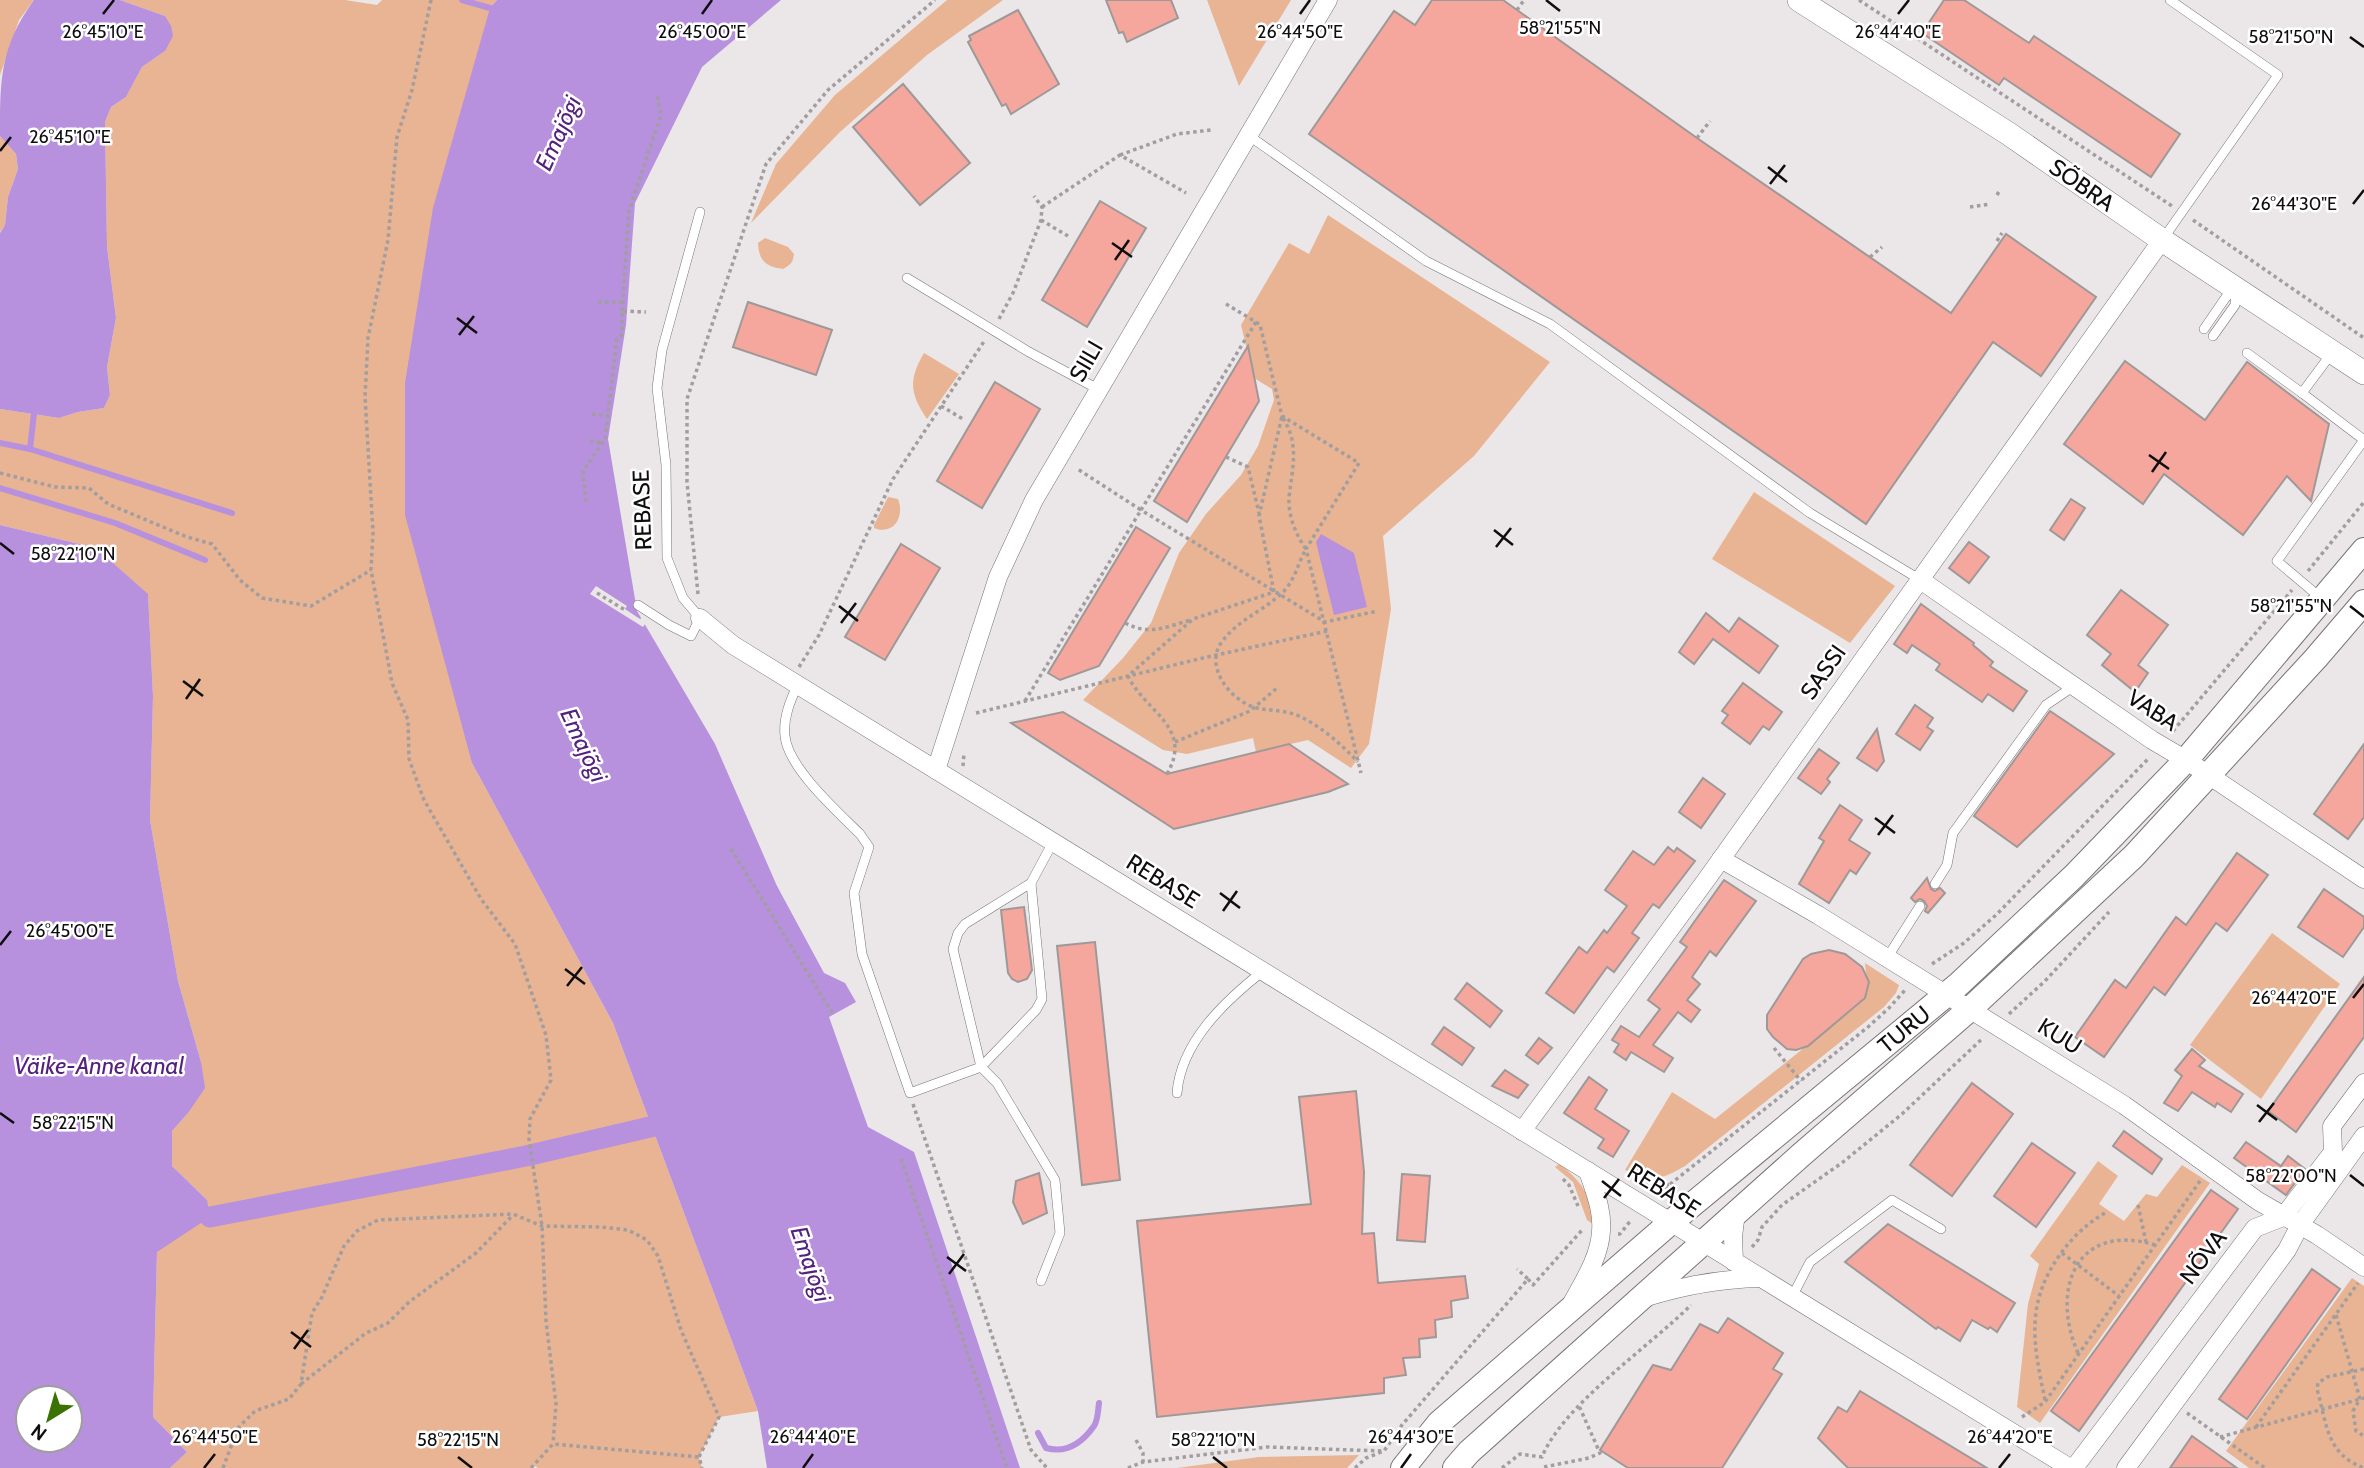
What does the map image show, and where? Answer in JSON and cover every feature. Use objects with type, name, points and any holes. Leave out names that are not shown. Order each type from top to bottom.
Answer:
[{"type":"main road","name":"TURU","points":[[1404,1468],[1440,1423],[1670,1223],[1946,994],[2074,876],[2186,760],[2364,550]]},
{"type":"main road","name":"TURU","points":[[1455,1468],[1469,1452],[1702,1242],[1970,1009],[2134,856],[2364,603]]},
{"type":"street","name":"SIILI","points":[[936,770],[998,577],[1034,500],[1328,0]]},
{"type":"street","name":"SÕBRA","points":[[1799,0],[2009,134],[2162,240],[2364,373]]},
{"type":"street","name":"SASSI","points":[[1522,1130],[1721,859],[2162,240]]},
{"type":"street","name":"VABA","points":[[1919,579],[2161,746],[2364,879]]},
{"type":"street","name":"REBASE","points":[[700,618],[733,645],[2072,1468]]},
{"type":"street","name":"KUU","points":[[1721,859],[2124,1105],[2283,1217],[2300,1225],[2364,1267]]},
{"type":"street","name":"NÕVA","points":[[2072,1468],[2255,1228],[2283,1217],[2333,1152],[2332,1126],[2364,1083]]},
{"type":"street","points":[[2126,1468],[2287,1250],[2300,1225],[2364,1136]]},
{"type":"street","points":[[1566,1314],[1591,1269],[1601,1231],[1599,1205],[1588,1171]]},
{"type":"street","points":[[1734,1262],[1736,1212]]},
{"type":"street","points":[[1637,1300],[1683,1286],[1720,1279],[1761,1278]]},
{"type":"lane","points":[[2162,240],[2278,75],[2170,0]]},
{"type":"lane","points":[[1248,135],[1426,261],[1550,324],[1810,513],[1919,579]]},
{"type":"lane","name":"REBASE","points":[[700,618],[683,598],[667,558],[666,464],[657,388],[662,350],[701,212]]},
{"type":"lane","points":[[906,278],[992,330],[1098,388]]},
{"type":"lane","points":[[2204,329],[2226,297],[2236,289]]},
{"type":"lane","points":[[2213,336],[2235,305],[2236,289]]},
{"type":"lane","points":[[2247,352],[2364,440],[2277,561],[2324,600]]},
{"type":"lane","points":[[2302,393],[2332,352]]},
{"type":"lane","points":[[638,606],[691,636],[700,618]]},
{"type":"lane","points":[[794,682],[787,709],[785,738],[795,762],[869,846],[854,893],[862,954],[910,1093],[981,1067],[1036,1010],[1042,999],[1031,883]]},
{"type":"lane","points":[[1934,884],[1947,864],[1953,833],[2046,705],[2074,686]]},
{"type":"lane","points":[[1041,1281],[1060,1233],[1055,1180],[997,1083],[981,1067],[953,949],[958,933],[965,924],[1031,883],[1054,842]]},
{"type":"lane","points":[[1887,958],[1920,906]]},
{"type":"lane","points":[[1177,1093],[1182,1067],[1195,1043],[1231,996],[1263,971]]},
{"type":"lane","points":[[1792,1297],[1810,1262],[1892,1200],[1941,1229]]},
{"type":"path","points":[[431,0],[412,90],[397,137],[388,240],[368,338],[365,397],[373,532],[372,570],[393,683],[408,720],[409,759],[424,800],[481,899],[515,944],[546,1035],[551,1080],[530,1119],[529,1139],[542,1226],[546,1321],[556,1404],[553,1444],[531,1468]]},
{"type":"path","points":[[700,618],[687,482],[687,399],[766,164],[828,90],[935,0]]},
{"type":"path","points":[[1517,10],[1524,0]]},
{"type":"path","points":[[1859,0],[2182,212],[2364,338]]},
{"type":"path","points":[[586,502],[583,471],[605,439],[617,338],[622,335],[629,211],[661,115],[657,95]]},
{"type":"path","points":[[1697,138],[1710,121]]},
{"type":"path","points":[[1042,207],[1120,155],[1177,134],[1211,130]]},
{"type":"path","points":[[1120,155],[1186,193]]},
{"type":"path","points":[[1997,195],[2000,190]]},
{"type":"path","points":[[794,682],[893,479],[992,330],[1013,293],[1041,220],[1042,207],[1034,195]]},
{"type":"path","points":[[1970,207],[1990,204]]},
{"type":"path","points":[[1041,220],[1068,236]]},
{"type":"path","points":[[1997,241],[2002,233]]},
{"type":"path","points":[[1870,257],[1882,247]]},
{"type":"path","points":[[598,302],[623,302]]},
{"type":"path","points":[[1226,304],[1261,325],[1282,416],[1291,430],[1294,446],[1289,506],[1292,522],[1306,549],[1361,773]]},
{"type":"path","points":[[622,311],[646,312]]},
{"type":"path","points":[[1025,701],[1256,322]]},
{"type":"path","points":[[941,407],[963,419]]},
{"type":"path","points":[[592,414],[608,416]]},
{"type":"path","points":[[1259,516],[1282,416]]},
{"type":"path","points":[[1282,416],[1359,463],[1280,595],[1236,625],[1219,646],[1215,655],[1217,672],[1237,697],[1255,708],[1289,711],[1301,717],[1321,728],[1359,763]]},
{"type":"path","points":[[590,441],[602,443]]},
{"type":"path","points":[[1226,457],[1248,467],[1274,592]]},
{"type":"path","points":[[1076,468],[1325,622],[1378,611]]},
{"type":"path","points":[[0,473],[55,488],[89,488],[108,504],[187,537],[212,544],[240,580],[262,598],[312,606],[372,570]]},
{"type":"path","points":[[1517,1269],[1533,1284],[1584,1228],[1620,1234],[1643,1205],[1691,1170],[1801,1081],[1889,1008],[1917,977],[1964,943],[1996,915],[2161,746],[2364,502]]},
{"type":"path","points":[[1125,623],[1139,630],[1150,631],[1274,592]]},
{"type":"path","points":[[1128,676],[1193,619]]},
{"type":"path","points":[[976,713],[1215,655],[1327,631]]},
{"type":"path","points":[[1128,676],[1140,695],[1163,719],[1175,743],[1174,762],[1167,774]]},
{"type":"path","points":[[1175,743],[1255,708],[1277,688]]},
{"type":"path","points":[[731,849],[833,1014]]},
{"type":"path","points":[[1774,1048],[1801,1081]]},
{"type":"path","points":[[910,1093],[1031,1450],[1047,1468]]},
{"type":"path","points":[[901,1159],[1007,1468]]},
{"type":"path","points":[[2006,1428],[2045,1402],[2210,1167]]},
{"type":"path","points":[[2138,1205],[2146,1242]]},
{"type":"path","points":[[2045,1402],[2037,1363],[2035,1308],[2040,1288],[2077,1232],[2108,1211]]},
{"type":"path","points":[[223,1468],[238,1428],[255,1411],[289,1399],[301,1384],[366,1333],[388,1323],[409,1302],[476,1253],[513,1214]]},
{"type":"path","points":[[301,1384],[312,1313],[344,1247],[357,1231],[378,1220],[513,1214],[542,1226],[628,1230],[647,1240],[657,1256],[681,1330],[719,1417],[699,1457],[702,1468]]},
{"type":"path","points":[[2078,1354],[2067,1315],[2076,1264],[2084,1255],[2108,1241],[2127,1239],[2155,1245]]},
{"type":"path","points":[[2061,1253],[2119,1296]]},
{"type":"path","points":[[2256,1427],[2364,1276]]},
{"type":"path","points":[[1355,1468],[1366,1458],[1384,1451],[1402,1425],[1528,1279]]},
{"type":"path","points":[[2336,1314],[2351,1371],[2362,1398]]},
{"type":"path","points":[[2364,1370],[2327,1377],[2318,1383],[2317,1389],[2330,1435],[2339,1453],[2346,1460],[2364,1468]]},
{"type":"path","points":[[2220,1437],[2362,1398]]},
{"type":"path","points":[[2362,1398],[2353,1411],[2356,1431],[2364,1436]]},
{"type":"path","points":[[2174,1403],[2265,1468]]},
{"type":"path","points":[[1544,1467],[1589,1458],[1600,1452],[1579,1406]]},
{"type":"path","points":[[1136,1440],[1143,1453],[1143,1462]]},
{"type":"path","points":[[553,1444],[699,1457]]},
{"type":"path","points":[[1128,1468],[1143,1462],[1267,1447],[1384,1451]]},
{"type":"shaded area","points":[[0,0],[34,0],[19,20],[0,75]]},
{"type":"shaded area","points":[[120,0],[345,0],[377,5],[382,0],[497,0],[490,8],[472,763],[613,1023],[758,1411],[719,1417],[699,1457],[702,1468],[170,1468],[187,1452],[153,1417],[157,1252],[207,1200],[172,1166],[172,1131],[188,1113],[201,1062],[178,981],[150,820],[153,696],[148,595],[96,548],[0,525],[0,409],[59,418],[104,408],[110,395],[107,367],[116,318],[107,247],[105,122],[111,107],[126,97],[142,67],[165,51],[165,16]]},
{"type":"shaded area","points":[[947,0],[1003,0],[927,55],[840,132],[751,223],[776,164],[835,95]]},
{"type":"shaded area","points":[[1207,0],[1291,0],[1239,86]]},
{"type":"shaded area","points":[[0,136],[16,154],[18,169],[8,197],[5,225],[0,232]]},
{"type":"shaded area","points":[[1328,215],[1550,362],[1474,456],[1383,536],[1391,609],[1369,744],[1351,768],[1308,740],[1256,752],[1253,738],[1187,754],[1163,750],[1083,700],[1123,658],[1151,623],[1179,553],[1206,514],[1241,475],[1258,446],[1274,400],[1272,389],[1254,378],[1241,325],[1289,243],[1309,254]]},
{"type":"shaded area","points":[[765,238],[788,247],[794,254],[789,265],[783,269],[764,262],[758,243]]},
{"type":"shaded area","points":[[924,353],[959,374],[927,419],[917,402],[913,387],[915,371]]},
{"type":"shaded area","points":[[1754,492],[1895,586],[1850,643],[1712,559]]},
{"type":"shaded area","points":[[888,497],[898,499],[899,518],[887,529],[874,528],[874,525]]},
{"type":"shaded area","points":[[2272,933],[2340,984],[2261,1099],[2190,1045]]},
{"type":"shaded area","points":[[1865,963],[1899,985],[1884,1007],[1685,1166],[1669,1175],[1656,1178],[1625,1170],[1672,1092],[1715,1119],[1859,1004],[1867,986]]},
{"type":"shaded area","points":[[2098,1161],[2118,1176],[2099,1204],[2124,1221],[2146,1194],[2157,1197],[2182,1165],[2210,1183],[2040,1423],[2017,1407],[2028,1304],[2039,1264],[2030,1256]]},
{"type":"shaded area","points":[[1559,1164],[1573,1176],[1588,1197],[1593,1224],[1587,1220],[1573,1182],[1555,1167]]},
{"type":"shaded area","points":[[2352,1278],[2364,1286],[2364,1468],[2249,1468],[2226,1451]]},
{"type":"shaded area","points":[[1359,1455],[1347,1468],[1177,1468],[1259,1457]]},
{"type":"water","points":[[34,0],[120,0],[165,16],[173,36],[165,51],[142,67],[126,97],[111,107],[105,122],[107,247],[116,318],[107,367],[110,395],[104,408],[59,418],[0,409],[0,233],[5,225],[8,197],[18,169],[16,154],[0,136],[2,80],[14,33]]},
{"type":"water","name":"Emajõgi","points":[[497,0],[781,0],[702,67],[635,203],[626,325],[608,439],[637,611],[715,744],[777,886],[824,973],[845,983],[856,1002],[829,1017],[868,1127],[914,1152],[1020,1468],[767,1468],[758,1411],[613,1023],[472,763],[405,515],[405,383],[433,208],[490,8]]},
{"type":"water","name":"Väike-Anne kanal","points":[[0,525],[96,548],[148,594],[153,696],[150,820],[178,981],[201,1062],[205,1088],[172,1131],[172,1166],[207,1200],[210,1217],[157,1252],[153,1417],[187,1452],[170,1468],[0,1468]]},
{"type":"water","points":[[1321,534],[1354,553],[1367,607],[1334,615],[1316,542]]},
{"type":"pier","points":[[596,586],[627,606],[625,609],[640,619],[644,617],[647,621],[643,627],[590,594]]},
{"type":"building","points":[[1106,0],[1171,0],[1178,18],[1127,42],[1123,32],[1119,33]]},
{"type":"building","points":[[1432,0],[1503,0],[1951,313],[2006,234],[2096,297],[2041,376],[1993,342],[1866,524],[1309,134],[1394,11],[1415,25]]},
{"type":"building","points":[[1944,0],[1964,0],[2029,43],[2034,36],[2180,134],[2151,177],[2004,78],[1999,85],[1922,33]]},
{"type":"building","points":[[1018,10],[1059,84],[1011,114],[1006,104],[1002,106],[968,42],[971,40],[969,36]]},
{"type":"building","points":[[903,84],[970,163],[920,205],[853,127]]},
{"type":"building","points":[[1100,201],[1146,228],[1087,327],[1042,300]]},
{"type":"building","points":[[748,302],[832,330],[816,375],[733,347]]},
{"type":"building","points":[[1248,346],[1259,401],[1187,522],[1154,501]]},
{"type":"building","points":[[2125,361],[2205,420],[2247,362],[2329,424],[2311,501],[2287,476],[2243,535],[2164,474],[2143,504],[2064,444]]},
{"type":"building","points":[[995,382],[1040,409],[982,508],[937,481]]},
{"type":"building","points":[[2071,499],[2085,508],[2064,540],[2050,530]]},
{"type":"building","points":[[1136,527],[1170,548],[1099,666],[1060,680],[1048,673]]},
{"type":"building","points":[[1969,542],[1989,557],[1969,583],[1949,568]]},
{"type":"building","points":[[901,544],[940,568],[885,660],[845,637]]},
{"type":"building","points":[[2121,590],[2168,625],[2138,665],[2148,673],[2135,692],[2102,665],[2111,654],[2087,635]]},
{"type":"building","points":[[1921,604],[1974,643],[1973,645],[1993,662],[1990,666],[2027,691],[2013,711],[1988,694],[1982,702],[1936,670],[1940,664],[1912,645],[1907,653],[1894,644]]},
{"type":"building","points":[[1706,613],[1729,632],[1739,618],[1778,646],[1759,673],[1713,639],[1694,664],[1679,652]]},
{"type":"building","points":[[1743,683],[1782,712],[1769,730],[1763,726],[1750,744],[1722,723],[1728,715],[1722,711]]},
{"type":"building","points":[[1915,705],[1933,718],[1927,727],[1933,731],[1920,750],[1896,734]]},
{"type":"building","points":[[2050,711],[2114,754],[2017,847],[1974,816]]},
{"type":"building","points":[[1063,712],[1167,774],[1289,744],[1348,784],[1328,792],[1174,829],[1011,723]]},
{"type":"building","points":[[1877,729],[1884,761],[1877,771],[1857,758]]},
{"type":"building","points":[[2364,744],[2364,817],[2348,839],[2314,814]]},
{"type":"building","points":[[1819,749],[1839,763],[1827,779],[1830,782],[1821,794],[1798,778]]},
{"type":"building","points":[[1703,778],[1725,794],[1701,828],[1679,812]]},
{"type":"building","points":[[1840,805],[1862,820],[1849,840],[1870,853],[1856,874],[1850,870],[1829,903],[1799,884],[1824,841],[1819,838]]},
{"type":"building","points":[[1668,847],[1674,852],[1677,848],[1695,861],[1659,908],[1653,904],[1632,933],[1639,938],[1614,972],[1607,967],[1574,1013],[1546,993],[1579,947],[1587,953],[1604,930],[1607,933],[1627,906],[1605,890],[1633,851],[1654,865]]},
{"type":"building","points":[[2237,853],[2268,875],[2227,931],[2216,923],[2165,995],[2154,987],[2104,1057],[2075,1037],[2115,980],[2126,988],[2176,917],[2186,925]]},
{"type":"building","points":[[1927,878],[1931,889],[1935,891],[1940,888],[1945,893],[1928,913],[1925,911],[1927,906],[1924,901],[1920,899],[1915,902],[1911,898]]},
{"type":"building","points":[[1724,880],[1756,901],[1716,956],[1710,951],[1692,977],[1700,984],[1687,1000],[1700,1010],[1691,1022],[1678,1012],[1653,1045],[1673,1058],[1664,1072],[1631,1052],[1626,1060],[1614,1052],[1619,1044],[1612,1040],[1621,1026],[1639,1037],[1660,1009],[1648,1000],[1687,947],[1680,942]]},
{"type":"building","points":[[2324,889],[2364,917],[2364,927],[2343,957],[2298,927]]},
{"type":"building","points":[[1024,907],[1032,970],[1027,979],[1018,982],[1008,973],[1001,910]]},
{"type":"building","points":[[1095,942],[1120,1180],[1082,1185],[1057,946]]},
{"type":"building","points":[[1829,950],[1845,954],[1862,967],[1869,982],[1865,998],[1808,1046],[1796,1050],[1787,1049],[1767,1029],[1767,1015],[1803,959],[1811,954]]},
{"type":"building","points":[[2364,977],[2364,1037],[2296,1132],[2268,1111]]},
{"type":"building","points":[[1467,983],[1502,1011],[1490,1027],[1455,999]]},
{"type":"building","points":[[1444,1027],[1474,1048],[1462,1065],[1432,1044]]},
{"type":"building","points":[[1539,1038],[1552,1048],[1538,1064],[1526,1055]]},
{"type":"building","points":[[2192,1049],[2205,1060],[2199,1066],[2243,1094],[2231,1112],[2217,1103],[2215,1107],[2192,1092],[2178,1111],[2164,1103],[2182,1076],[2175,1070]]},
{"type":"building","points":[[1505,1070],[1528,1085],[1518,1098],[1492,1086]]},
{"type":"building","points":[[1589,1077],[1607,1090],[1595,1109],[1629,1131],[1613,1157],[1598,1148],[1604,1139],[1564,1113]]},
{"type":"building","points":[[1972,1083],[2013,1114],[1952,1196],[1910,1165]]},
{"type":"building","points":[[1356,1091],[1364,1172],[1362,1234],[1374,1233],[1378,1283],[1465,1276],[1468,1298],[1451,1301],[1452,1317],[1435,1320],[1436,1337],[1419,1339],[1420,1357],[1403,1358],[1406,1375],[1384,1378],[1384,1393],[1157,1417],[1137,1221],[1311,1204],[1299,1097]]},
{"type":"building","points":[[2124,1131],[2162,1159],[2152,1174],[2113,1146]]},
{"type":"building","points":[[2246,1142],[2281,1166],[2288,1156],[2305,1169],[2286,1195],[2234,1158]]},
{"type":"building","points":[[2032,1143],[2075,1173],[2036,1227],[1994,1196]]},
{"type":"building","points":[[1039,1173],[1047,1213],[1023,1224],[1013,1202],[1016,1181]]},
{"type":"building","points":[[1402,1174],[1430,1176],[1425,1242],[1397,1240]]},
{"type":"building","points":[[2211,1190],[2238,1209],[2079,1431],[2051,1411]]},
{"type":"building","points":[[1888,1224],[2015,1303],[1997,1332],[1972,1320],[1960,1341],[1938,1327],[1936,1329],[1845,1262]]},
{"type":"building","points":[[2312,1269],[2340,1289],[2247,1419],[2219,1399]]},
{"type":"building","points":[[1728,1318],[1783,1353],[1773,1369],[1782,1374],[1722,1468],[1628,1468],[1600,1450],[1653,1365],[1671,1370],[1700,1324],[1718,1333]]},
{"type":"building","points":[[1860,1391],[1987,1468],[1848,1468],[1818,1438],[1838,1407],[1847,1412]]},
{"type":"building","points":[[2192,1436],[2237,1468],[2170,1468]]},
{"type":"waterway","points":[[462,0],[497,10]]},
{"type":"waterway","points":[[30,449],[34,413]]},
{"type":"waterway","points":[[0,443],[30,449],[232,513]]},
{"type":"waterway","points":[[0,488],[115,523],[205,560]]},
{"type":"waterway","points":[[210,1217],[526,1156],[680,1120]]},
{"type":"waterway","points":[[1038,1433],[1046,1448],[1061,1449],[1073,1446],[1094,1426],[1099,1403]]}]
